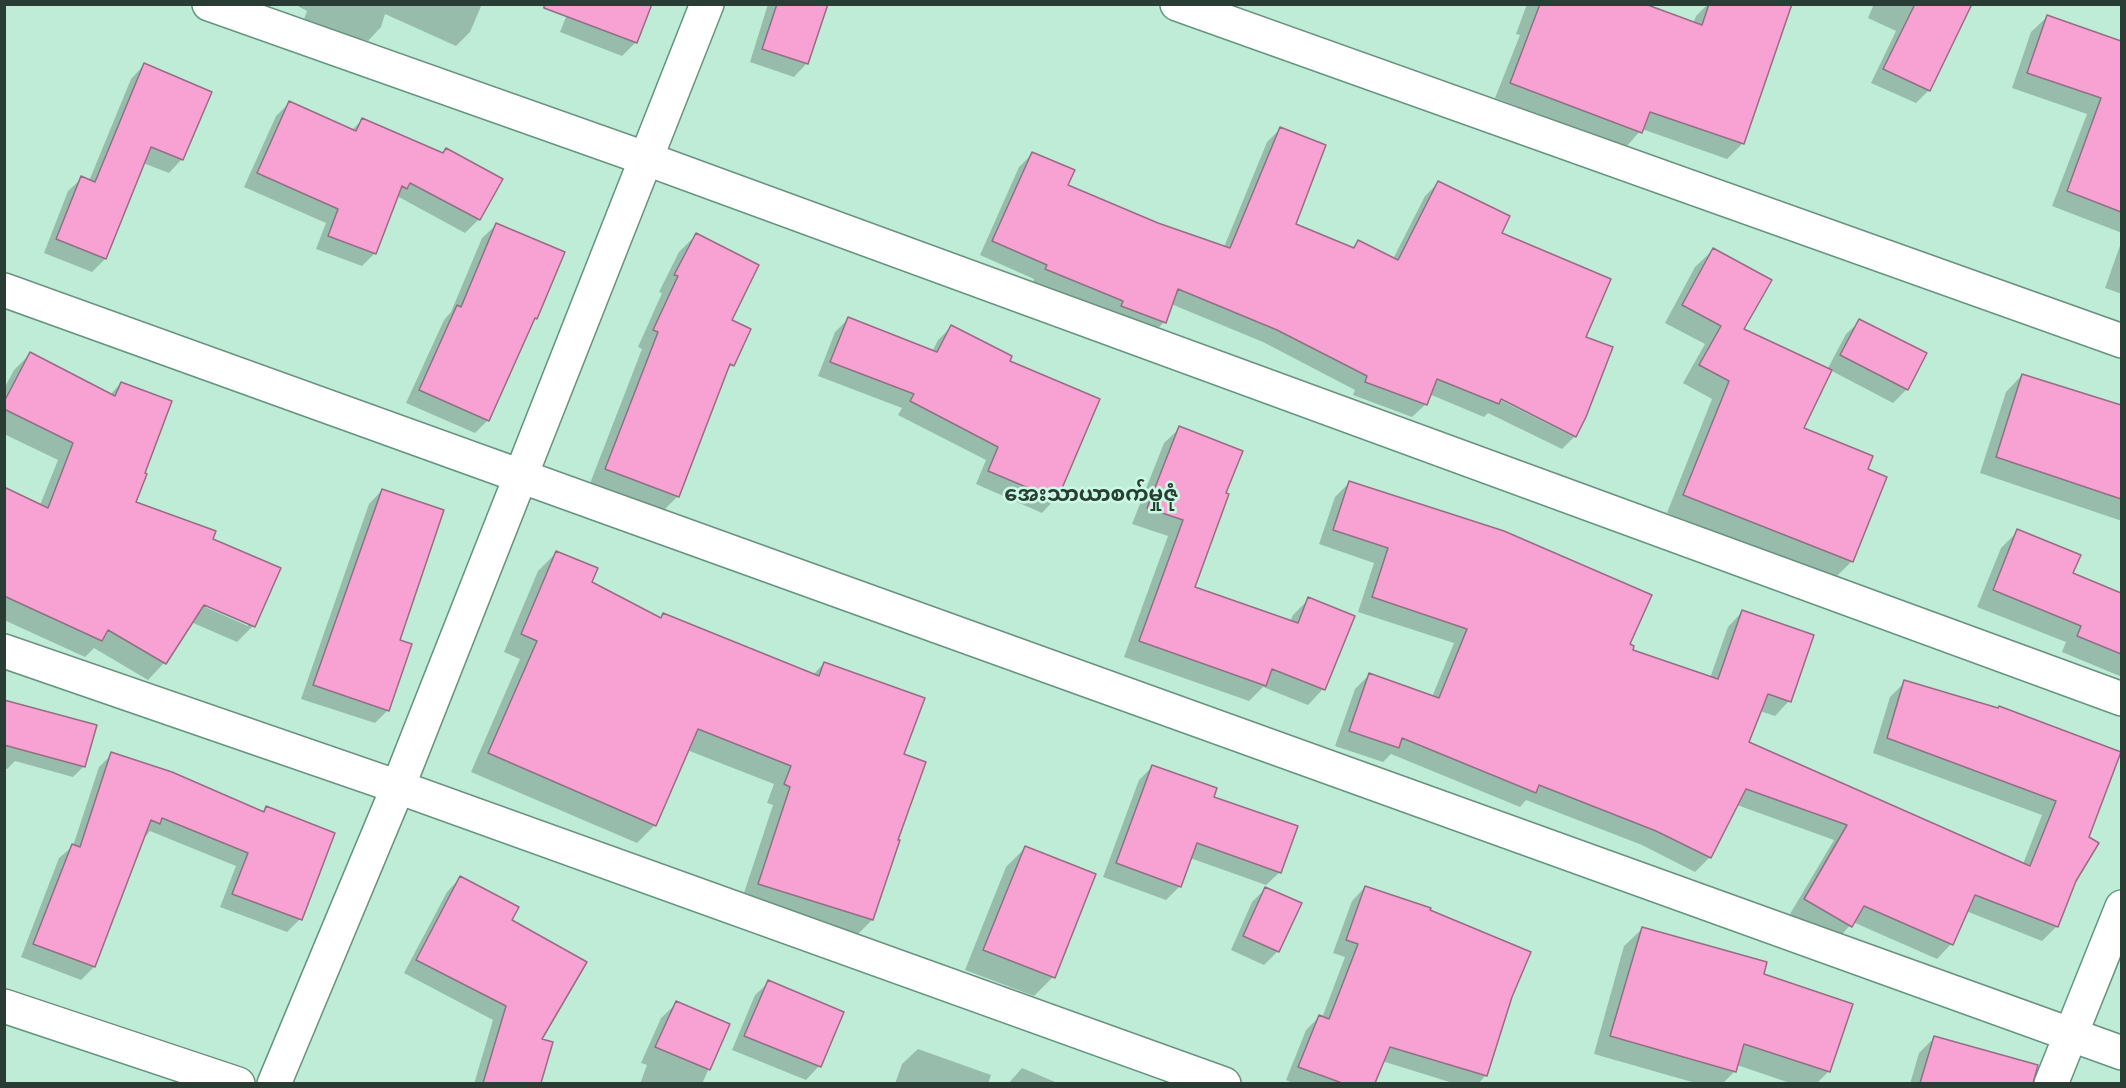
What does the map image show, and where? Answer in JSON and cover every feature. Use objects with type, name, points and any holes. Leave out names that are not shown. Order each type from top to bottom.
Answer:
[{"type":"street","points":[[209,4],[646,159],[2121,699]]},
{"type":"street","points":[[274,1083],[398,787],[707,4]]},
{"type":"street","points":[[1177,4],[2121,342]]},
{"type":"street","points":[[4,290],[2121,1053]]},
{"type":"street","points":[[4,651],[398,787],[1224,1083]]},
{"type":"street","points":[[2051,1083],[2121,907]]},
{"type":"street","points":[[4,1006],[238,1083]]},
{"type":"building","points":[[544,4],[652,4],[637,43],[544,8]]},
{"type":"building","points":[[777,4],[828,4],[808,64],[762,49]]},
{"type":"building","points":[[1540,4],[1645,4],[1702,25],[1709,4],[1792,4],[1744,144],[1650,112],[1642,133],[1510,83]]},
{"type":"building","points":[[1915,4],[1972,4],[1930,91],[1883,69]]},
{"type":"building","points":[[2047,15],[2121,41],[2121,212],[2067,191],[2101,98],[2027,73]]},
{"type":"building","points":[[144,63],[212,92],[183,160],[151,147],[106,259],[56,239],[81,176],[95,182]]},
{"type":"building","points":[[289,101],[356,131],[362,118],[443,153],[446,148],[503,179],[480,220],[410,183],[407,189],[402,186],[376,254],[328,236],[338,209],[257,173]]},
{"type":"building","points":[[1280,127],[1326,145],[1296,224],[1354,248],[1358,240],[1398,260],[1438,181],[1510,216],[1502,233],[1611,279],[1586,337],[1613,347],[1576,437],[1501,399],[1499,404],[1437,379],[1427,405],[1365,382],[1367,376],[1277,330],[1178,289],[1166,323],[1121,306],[1123,301],[1045,269],[1047,265],[992,241],[1032,152],[1075,170],[1068,185],[1158,223],[1230,248]]},
{"type":"building","points":[[496,223],[565,252],[537,319],[535,318],[489,421],[419,390],[457,305],[461,307]]},
{"type":"building","points":[[696,233],[759,265],[732,320],[751,329],[734,366],[730,364],[679,497],[605,469],[658,332],[653,330],[678,276],[674,275]]},
{"type":"building","points":[[1713,248],[1772,280],[1744,329],[1832,370],[1804,428],[1873,456],[1868,469],[1887,477],[1853,562],[1683,495],[1729,381],[1699,365],[1721,326],[1682,305]]},
{"type":"building","points":[[848,317],[937,352],[951,325],[1012,356],[1010,361],[1100,399],[1057,500],[988,471],[998,447],[910,401],[914,394],[830,362]]},
{"type":"building","points":[[1859,319],[1927,353],[1908,390],[1840,355]]},
{"type":"building","points":[[30,352],[115,396],[121,382],[172,401],[136,502],[216,531],[213,539],[281,568],[255,627],[204,605],[166,664],[108,630],[102,641],[4,596],[4,487],[48,508],[73,443],[4,409],[4,402]]},
{"type":"building","points":[[2022,374],[2121,405],[2121,499],[1996,457]]},
{"type":"building","points":[[1179,426],[1243,451],[1226,493],[1229,494],[1195,587],[1298,623],[1308,597],[1355,616],[1325,690],[1272,669],[1266,686],[1139,641],[1183,520],[1147,508]]},
{"type":"building","points":[[1349,481],[1504,531],[1652,595],[1630,644],[1634,646],[1633,650],[1718,679],[1742,610],[1814,635],[1791,702],[1768,694],[1749,742],[2030,866],[2056,801],[1887,738],[1904,680],[1998,708],[1999,706],[2121,752],[2089,837],[2099,843],[2076,881],[2058,927],[1975,895],[1953,945],[1864,906],[1852,927],[1804,899],[1847,825],[1746,789],[1711,858],[1656,831],[1539,785],[1536,793],[1402,738],[1399,748],[1349,731],[1369,673],[1439,698],[1467,629],[1372,597],[1388,548],[1333,530]]},
{"type":"building","points":[[382,489],[444,510],[400,640],[412,644],[389,711],[313,685]]},
{"type":"building","points":[[2017,529],[2081,555],[2073,573],[2121,593],[2121,654],[2077,636],[2081,626],[1993,590]]},
{"type":"building","points":[[556,551],[598,568],[592,582],[661,618],[663,613],[819,676],[824,662],[925,698],[904,754],[926,762],[873,920],[758,884],[790,787],[784,784],[791,766],[698,729],[656,826],[488,753],[537,641],[521,634]]},
{"type":"building","points":[[4,700],[97,725],[85,767],[4,745]]},
{"type":"building","points":[[111,752],[172,772],[264,812],[266,806],[335,833],[302,920],[232,894],[248,853],[162,818],[160,824],[151,820],[95,967],[33,944],[72,844],[80,847]]},
{"type":"building","points":[[1152,765],[1217,788],[1214,797],[1298,826],[1281,873],[1197,843],[1181,887],[1116,863]]},
{"type":"building","points":[[1025,846],[1096,874],[1055,978],[983,950]]},
{"type":"building","points":[[460,876],[519,907],[512,920],[587,962],[542,1039],[553,1042],[541,1083],[483,1083],[506,1006],[416,960]]},
{"type":"building","points":[[1365,886],[1431,908],[1430,910],[1531,952],[1512,997],[1487,1076],[1390,1047],[1375,1083],[1342,1083],[1298,1067],[1319,1015],[1329,1019],[1358,944],[1346,940]]},
{"type":"building","points":[[1265,887],[1302,903],[1279,952],[1243,936]]},
{"type":"building","points":[[1642,927],[1767,962],[1764,974],[1853,1004],[1830,1072],[1744,1044],[1736,1072],[1610,1036]]},
{"type":"building","points":[[768,980],[844,1012],[821,1067],[744,1036]]},
{"type":"building","points":[[676,1001],[730,1024],[710,1070],[655,1047]]},
{"type":"building","points":[[1934,1036],[2038,1065],[2033,1083],[1920,1083]]},
{"type":"district","name":"အေးသာယာစက်မှုဇုံ","points":[[1091,495]]}]
